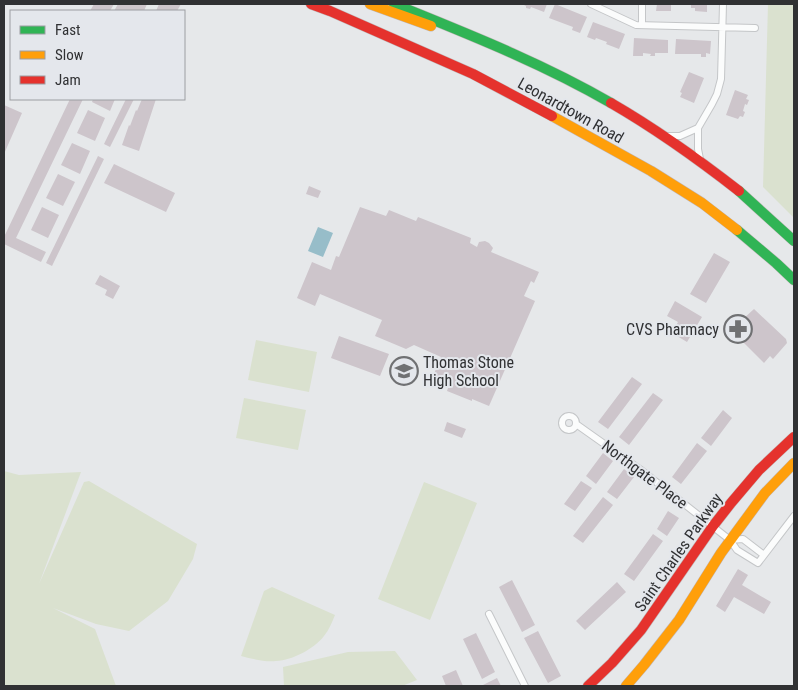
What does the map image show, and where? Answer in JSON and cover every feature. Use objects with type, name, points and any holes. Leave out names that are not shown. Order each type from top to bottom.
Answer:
[{"type":"main road","name":"Leonardtown Road","points":[[311,4],[473,74],[651,171],[702,203],[745,236],[794,280]]},
{"type":"main road","points":[[330,11],[339,4]]},
{"type":"main road","points":[[370,4],[427,26],[445,25]]},
{"type":"main road","name":"Leonardtown Road","points":[[394,4],[506,50],[616,106],[700,161],[746,197],[794,242]]},
{"type":"main road","name":"Saint Charles Parkway","points":[[588,686],[612,663],[641,630],[731,502],[759,470],[794,437]]},
{"type":"main road","points":[[626,686],[679,620],[730,540],[765,493],[794,463]]},
{"type":"street","points":[[591,4],[636,25],[755,28]]},
{"type":"street","points":[[642,4],[642,25]]},
{"type":"street","points":[[700,161],[698,128],[715,98],[721,79],[723,4]]},
{"type":"street","points":[[664,136],[680,136],[698,128]]},
{"type":"street","name":"Northgate Place","points":[[576,424],[641,470],[713,526],[730,540],[737,550],[758,563],[764,555]]},
{"type":"street","points":[[730,540],[743,539],[764,555],[794,516]]},
{"type":"street","points":[[489,614],[525,686]]},
{"type":"green space","points":[[768,4],[794,4],[794,218],[763,187]]},
{"type":"green space","points":[[256,340],[317,352],[309,392],[248,380]]},
{"type":"green space","points":[[244,398],[306,410],[298,450],[236,438]]},
{"type":"green space","points":[[4,471],[19,475],[81,472],[39,584],[84,482],[89,481],[197,544],[193,559],[168,601],[129,631],[96,624],[53,608],[95,629],[116,686],[4,686]]},
{"type":"green space","points":[[424,482],[477,503],[430,620],[378,599]]},
{"type":"green space","points":[[272,587],[335,615],[332,623],[320,641],[296,656],[272,661],[241,656],[264,591]]},
{"type":"green space","points":[[395,651],[417,680],[402,686],[284,686],[283,667],[348,652]]},
{"type":"water","points":[[318,227],[333,233],[323,257],[308,251]]},
{"type":"building","points":[[94,4],[114,4],[111,10],[91,10]]},
{"type":"building","points":[[118,4],[147,4],[144,10],[115,10]]},
{"type":"building","points":[[159,4],[181,4],[178,10],[156,10]]},
{"type":"building","points":[[522,4],[547,4],[544,12],[531,7],[530,9],[526,8]]},
{"type":"building","points":[[555,4],[587,17],[580,33],[572,30],[573,27],[549,18]]},
{"type":"building","points":[[657,4],[671,4],[671,11],[656,11]]},
{"type":"building","points":[[691,4],[707,4],[707,12],[695,11],[695,8],[691,8]]},
{"type":"building","points":[[593,22],[625,34],[619,49],[606,44],[607,42],[587,37]]},
{"type":"building","points":[[634,38],[668,40],[668,53],[655,53],[655,56],[650,56],[651,54],[643,53],[643,56],[633,56]]},
{"type":"building","points":[[676,39],[711,41],[710,54],[706,53],[706,57],[701,57],[701,54],[675,54]]},
{"type":"building","points":[[689,72],[704,78],[694,103],[680,97],[682,93],[680,92]]},
{"type":"building","points":[[735,90],[748,95],[746,99],[749,100],[747,105],[745,104],[743,117],[740,116],[738,119],[726,115]]},
{"type":"building","points":[[70,100],[83,100],[16,238],[46,252],[41,262],[4,244],[4,237]]},
{"type":"building","points":[[93,100],[115,100],[110,111],[92,102]]},
{"type":"building","points":[[126,100],[134,100],[110,147],[104,144]]},
{"type":"building","points":[[142,100],[156,100],[139,151],[122,145],[129,125]]},
{"type":"building","points":[[4,105],[22,113],[4,154]]},
{"type":"building","points":[[88,110],[105,118],[95,141],[77,133]]},
{"type":"building","points":[[72,143],[90,151],[80,174],[61,165]]},
{"type":"building","points":[[98,156],[104,159],[52,266],[46,263]]},
{"type":"building","points":[[114,164],[175,193],[166,212],[104,183]]},
{"type":"building","points":[[58,174],[75,182],[63,206],[46,198]]},
{"type":"building","points":[[309,186],[321,191],[318,198],[306,194]]},
{"type":"building","points":[[42,207],[59,215],[48,238],[31,230]]},
{"type":"building","points":[[360,207],[386,216],[389,210],[416,221],[418,217],[471,238],[470,243],[477,247],[479,242],[485,241],[493,248],[491,252],[539,272],[534,283],[531,281],[524,296],[535,301],[489,406],[447,391],[448,388],[431,381],[441,357],[414,345],[406,349],[375,336],[382,320],[320,294],[315,306],[297,298],[312,262],[331,270],[336,256],[339,257]]},
{"type":"building","points":[[714,253],[730,262],[706,303],[690,294]]},
{"type":"building","points":[[100,275],[120,286],[113,299],[105,295],[107,290],[95,284]]},
{"type":"building","points":[[675,301],[702,317],[687,342],[672,333],[678,322],[667,316]]},
{"type":"building","name":"CVS Pharmacy","points":[[754,309],[786,339],[787,343],[773,359],[770,356],[764,363],[731,330]]},
{"type":"building","points":[[339,336],[389,354],[380,376],[331,358]]},
{"type":"building","points":[[632,377],[642,384],[608,429],[598,422]]},
{"type":"building","points":[[653,393],[663,400],[629,445],[619,437]]},
{"type":"building","points":[[723,410],[732,418],[711,446],[701,438]]},
{"type":"building","points":[[447,422],[466,429],[462,438],[444,431]]},
{"type":"building","points":[[697,443],[707,451],[681,484],[672,477]]},
{"type":"building","points":[[603,453],[613,461],[596,484],[586,476]]},
{"type":"building","points":[[624,469],[634,477],[617,499],[607,492]]},
{"type":"building","points":[[581,481],[592,488],[575,511],[564,504]]},
{"type":"building","points":[[603,497],[613,505],[583,543],[573,536]]},
{"type":"building","points":[[668,511],[679,518],[667,536],[657,529]]},
{"type":"building","points":[[653,534],[663,541],[634,581],[624,574]]},
{"type":"building","points":[[738,569],[748,575],[742,585],[771,602],[764,614],[734,597],[725,612],[716,606]]},
{"type":"building","points":[[512,580],[535,625],[522,632],[499,587]]},
{"type":"building","points":[[617,582],[626,592],[585,630],[576,621]]},
{"type":"building","points":[[538,631],[561,676],[548,683],[524,638]]},
{"type":"building","points":[[476,633],[495,672],[482,679],[463,639]]},
{"type":"building","points":[[456,670],[463,686],[446,686],[442,676]]},
{"type":"building","points":[[497,678],[501,686],[481,686]]},
{"type":"traffic: fast","points":[[394,4],[532,62],[611,103]]},
{"type":"traffic: fast","points":[[739,191],[794,241]]},
{"type":"traffic: fast","points":[[737,230],[794,280]]},
{"type":"traffic: slow","points":[[370,4],[431,26]]},
{"type":"traffic: slow","points":[[552,116],[651,171],[702,203],[737,230]]},
{"type":"traffic: slow","points":[[626,686],[679,620],[721,553],[765,493],[794,463]]},
{"type":"traffic: jam","points":[[311,4],[473,74],[552,116]]},
{"type":"traffic: jam","points":[[611,103],[644,123],[739,191]]},
{"type":"traffic: jam","points":[[588,686],[612,663],[641,630],[731,503],[759,470],[794,437]]},
{"type":"place","name":"CVS Pharmacy","points":[[738,329]]},
{"type":"place","name":"Thomas Stone High School","points":[[404,371]]}]
